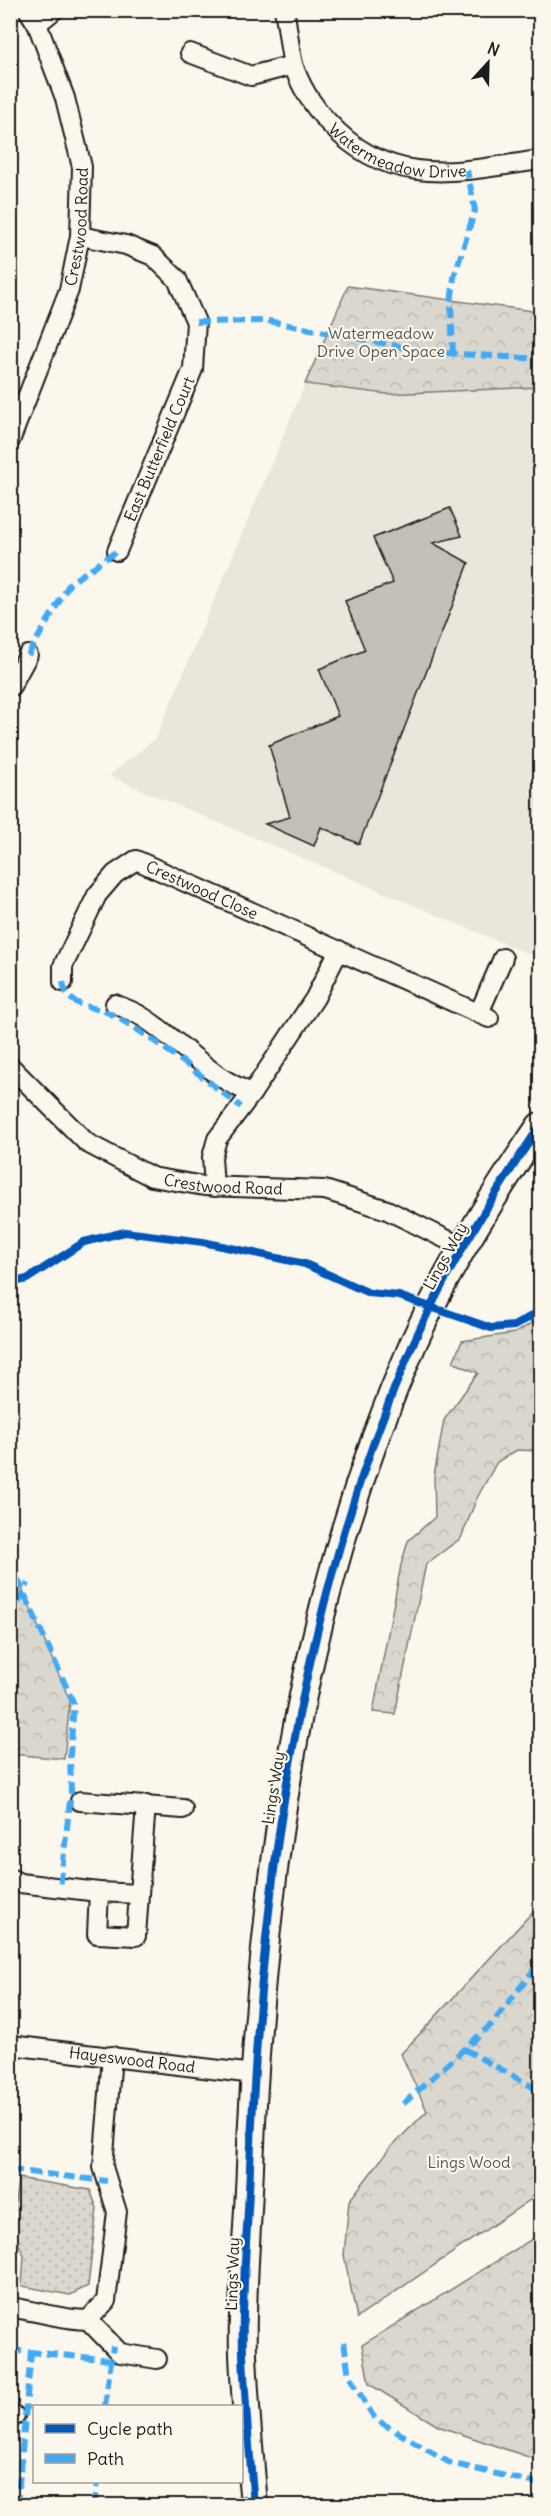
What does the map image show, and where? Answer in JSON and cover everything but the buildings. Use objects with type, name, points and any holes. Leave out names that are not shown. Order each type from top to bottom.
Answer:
[{"type":"street","points":[[33,17],[54,10]]},
{"type":"street","name":"Watermeadow Drive","points":[[284,10],[293,64],[312,105],[339,134],[373,158],[408,170],[445,172],[540,160]]},
{"type":"street","name":"Crestwood Road","points":[[10,441],[69,290],[80,236],[82,167],[65,98],[33,17]]},
{"type":"street","points":[[190,53],[251,76],[293,64]]},
{"type":"street","name":"East Butterfield Court","points":[[80,236],[126,244],[153,256],[177,279],[196,322],[192,369],[117,551]]},
{"type":"street","points":[[10,688],[28,655]]},
{"type":"street","name":"Crestwood Close","points":[[63,982],[63,966],[97,895],[115,874],[136,860],[484,1016],[503,958]]},
{"type":"street","points":[[214,1187],[212,1157],[217,1139],[252,1093],[315,998],[339,950]]},
{"type":"street","points":[[115,1005],[141,1016],[239,1089],[252,1093]]},
{"type":"street","name":"Crestwood Road","points":[[10,1066],[87,1143],[152,1177],[214,1187],[326,1190],[387,1210],[464,1248]]},
{"type":"street","name":"Lings Way","points":[[254,2505],[243,2352],[254,2074],[266,1921],[309,1660],[363,1474],[414,1343],[464,1248],[540,1126]]},
{"type":"street","points":[[80,1801],[183,1809]]},
{"type":"street","points":[[99,1892],[97,1934],[136,1936],[146,1805]]},
{"type":"street","points":[[10,1878],[20,1883],[139,1894]]},
{"type":"street","name":"Hayeswood Road","points":[[10,2045],[254,2074]]},
{"type":"street","points":[[88,2320],[106,2301],[117,2212],[103,2167],[112,2056]]},
{"type":"street","points":[[10,2307],[45,2312],[68,2320],[88,2320],[120,2353],[158,2359]]},
{"type":"shaded area","points":[[305,384],[387,394],[540,387],[540,959],[109,776],[156,738]]},
{"type":"green space","name":"Watermeadow Drive Open Space","points":[[348,286],[540,312],[540,387],[387,394],[305,384]]},
{"type":"green space","points":[[540,1318],[540,1451],[517,1450],[497,1462],[477,1498],[461,1538],[426,1564],[395,1714],[373,1712],[401,1565],[408,1541],[435,1517],[434,1476],[444,1420],[478,1373],[453,1362],[462,1341],[515,1333]]},
{"type":"green space","points":[[11,1562],[70,1701],[64,1759],[11,1754]]},
{"type":"green space","name":"Lings Wood","points":[[540,1904],[540,2193],[357,2318],[344,2255],[349,2201],[390,2148],[427,2111],[401,2054]]},
{"type":"green space","points":[[18,2178],[90,2190],[97,2208],[88,2286],[70,2295],[22,2286],[24,2255],[12,2230]]},
{"type":"green space","points":[[540,2234],[540,2461],[438,2426],[369,2384],[362,2345]]},
{"type":"marked path","points":[[453,354],[451,304],[454,277],[475,210],[467,170]]},
{"type":"marked path","points":[[196,322],[268,321],[428,352],[540,359]]},
{"type":"marked path","points":[[28,655],[70,583],[117,551]]},
{"type":"marked path","points":[[63,982],[65,991],[75,1002],[113,1015],[130,1025],[241,1107]]},
{"type":"marked path","points":[[10,1562],[74,1704],[70,1754],[71,1792],[60,1888]]},
{"type":"marked path","points":[[10,1619],[28,1583]]},
{"type":"marked path","points":[[403,2104],[492,2024],[540,1962]]},
{"type":"marked path","points":[[464,2049],[540,2091]]},
{"type":"marked path","points":[[10,2170],[107,2181]]},
{"type":"marked path","points":[[344,2342],[349,2376],[375,2419],[450,2463],[540,2484]]},
{"type":"marked path","points":[[105,2405],[113,2346]]},
{"type":"marked path","points":[[10,2350],[111,2360]]},
{"type":"marked path","points":[[17,2506],[31,2352]]},
{"type":"marked path","points":[[94,2506],[97,2483]]},
{"type":"marked path","points":[[199,2506],[253,2496]]},
{"type":"cycle path","points":[[254,2506],[245,2392],[243,2331],[255,2062],[276,1852],[293,1748],[314,1644],[341,1542],[374,1442],[413,1344],[472,1232],[540,1126]]},
{"type":"cycle path","points":[[10,1283],[27,1279],[84,1242],[125,1232],[203,1242],[305,1264],[369,1293],[399,1296],[491,1328],[514,1326],[540,1311]]}]
